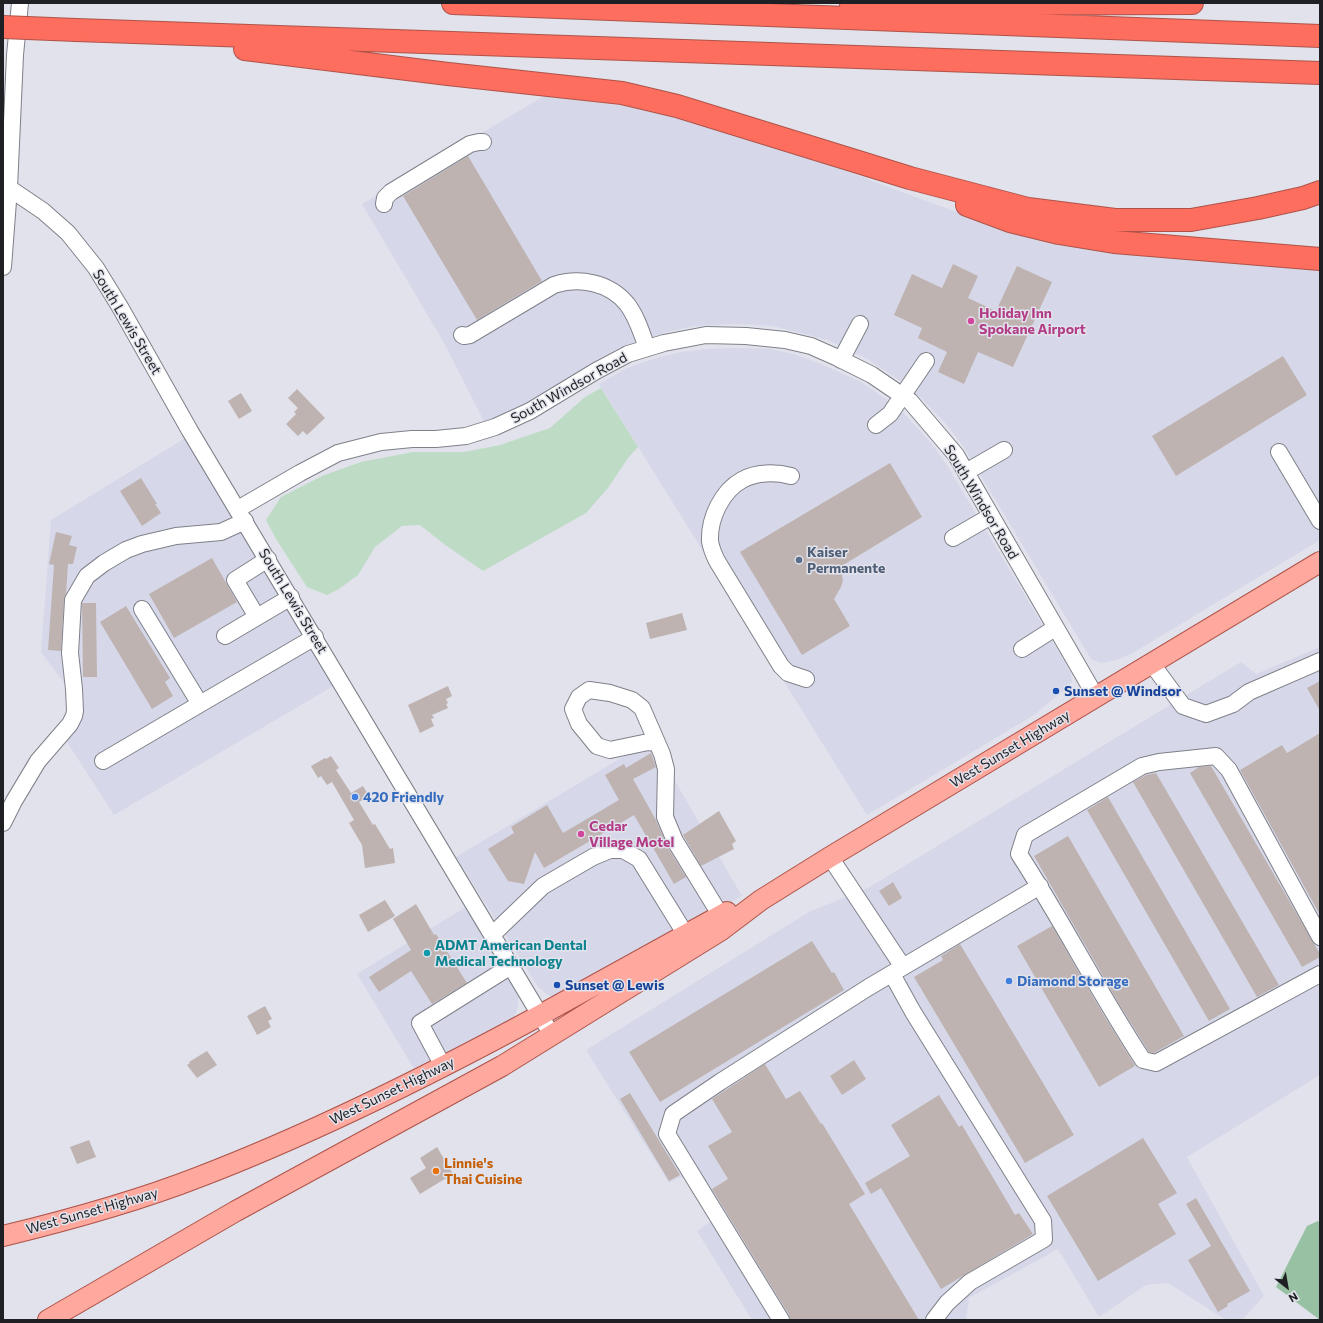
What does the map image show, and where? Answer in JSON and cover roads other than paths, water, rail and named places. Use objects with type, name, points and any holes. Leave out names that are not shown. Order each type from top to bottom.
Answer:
[{"type":"highway","points":[[453,3],[1320,36]]},
{"type":"highway","points":[[593,8],[887,4],[1192,3]]},
{"type":"highway","points":[[3,27],[1320,73]]},
{"type":"highway","points":[[156,33],[232,47],[448,74],[622,93],[677,106],[910,178],[1028,208],[1115,220],[1192,220],[1258,208],[1303,198],[1320,192]]},
{"type":"highway","points":[[910,178],[959,202],[1002,219],[1059,233],[1114,242],[1320,259]]},
{"type":"main road","name":"West Sunset Highway","points":[[48,1320],[236,1211],[472,1083],[720,931],[761,900],[830,856],[1096,698],[1320,562]]},
{"type":"main road","name":"West Sunset Highway","points":[[3,1236],[102,1210],[197,1178],[321,1125],[443,1066],[587,990],[728,912],[761,900]]},
{"type":"street","points":[[3,267],[9,188],[15,55],[20,3]]},
{"type":"street","points":[[384,204],[385,198],[391,192],[470,144],[483,142]]},
{"type":"street","name":"South Lewis Street","points":[[9,188],[43,211],[68,233],[96,268],[120,306],[190,431],[242,515],[552,1035]]},
{"type":"street","points":[[462,335],[470,335],[554,286],[565,282],[587,282],[609,289],[626,304],[638,325],[647,348]]},
{"type":"street","points":[[841,360],[860,324]]},
{"type":"street","name":"South Windsor Road","points":[[3,823],[14,801],[38,761],[70,724],[74,716],[74,689],[70,653],[73,600],[87,576],[104,563],[126,550],[142,544],[176,536],[221,532],[300,472],[338,454],[381,442],[466,436],[495,427],[530,411],[596,370],[628,354],[664,343],[706,335],[746,336],[785,340],[811,346],[872,375],[910,401],[956,455],[1096,698]]},
{"type":"street","points":[[876,425],[890,414],[926,361]]},
{"type":"street","points":[[966,472],[1004,450]]},
{"type":"street","points":[[1279,452],[1320,521]]},
{"type":"street","points":[[791,476],[783,474],[752,476],[742,480],[732,487],[725,495],[715,514],[711,528],[710,541],[712,551],[717,561],[781,666],[788,673],[806,680]]},
{"type":"street","points":[[953,538],[991,516]]},
{"type":"street","points":[[257,617],[235,580],[268,559]]},
{"type":"street","points":[[225,636],[291,597]]},
{"type":"street","points":[[142,609],[200,704]]},
{"type":"street","points":[[1022,649],[1055,628]]},
{"type":"street","points":[[103,761],[315,638]]},
{"type":"street","points":[[1152,664],[1183,706],[1206,714],[1233,704],[1250,692],[1320,661]]},
{"type":"street","points":[[657,744],[648,742],[610,750],[597,746],[579,724],[573,709],[579,697],[589,690],[610,693],[632,700],[642,708],[657,744],[666,769],[665,817],[675,841],[721,916]]},
{"type":"street","points":[[1320,937],[1228,770],[1216,756],[1159,762],[1142,766],[1025,836],[1019,854],[1040,886],[1143,1060],[1156,1063],[1320,974]]},
{"type":"street","points":[[492,935],[543,886],[593,856],[610,850],[623,850],[639,859],[686,935]]},
{"type":"street","points":[[830,856],[897,971],[917,1018],[1043,1221],[1044,1239],[970,1282],[947,1303],[934,1320]]},
{"type":"street","points":[[781,1320],[667,1134],[673,1114],[897,971],[1040,886]]},
{"type":"street","points":[[443,1066],[420,1023],[511,966]]},
{"type":"place","name":"Holiday Inn Spokane Airport","points":[[971,321]]},
{"type":"place","name":"Kaiser Permanente","points":[[799,560]]},
{"type":"place","name":"Sunset @ Windsor","points":[[1056,691]]},
{"type":"place","name":"420 Friendly","points":[[355,797]]},
{"type":"place","name":"Cedar Village Motel","points":[[581,834]]},
{"type":"place","name":"ADMT American Dental Medical Technology","points":[[427,953]]},
{"type":"place","name":"Diamond Storage","points":[[1009,981]]},
{"type":"place","name":"Sunset @ Lewis","points":[[557,985]]},
{"type":"place","name":"Linnie's Thai Cuisine","points":[[436,1171]]}]
